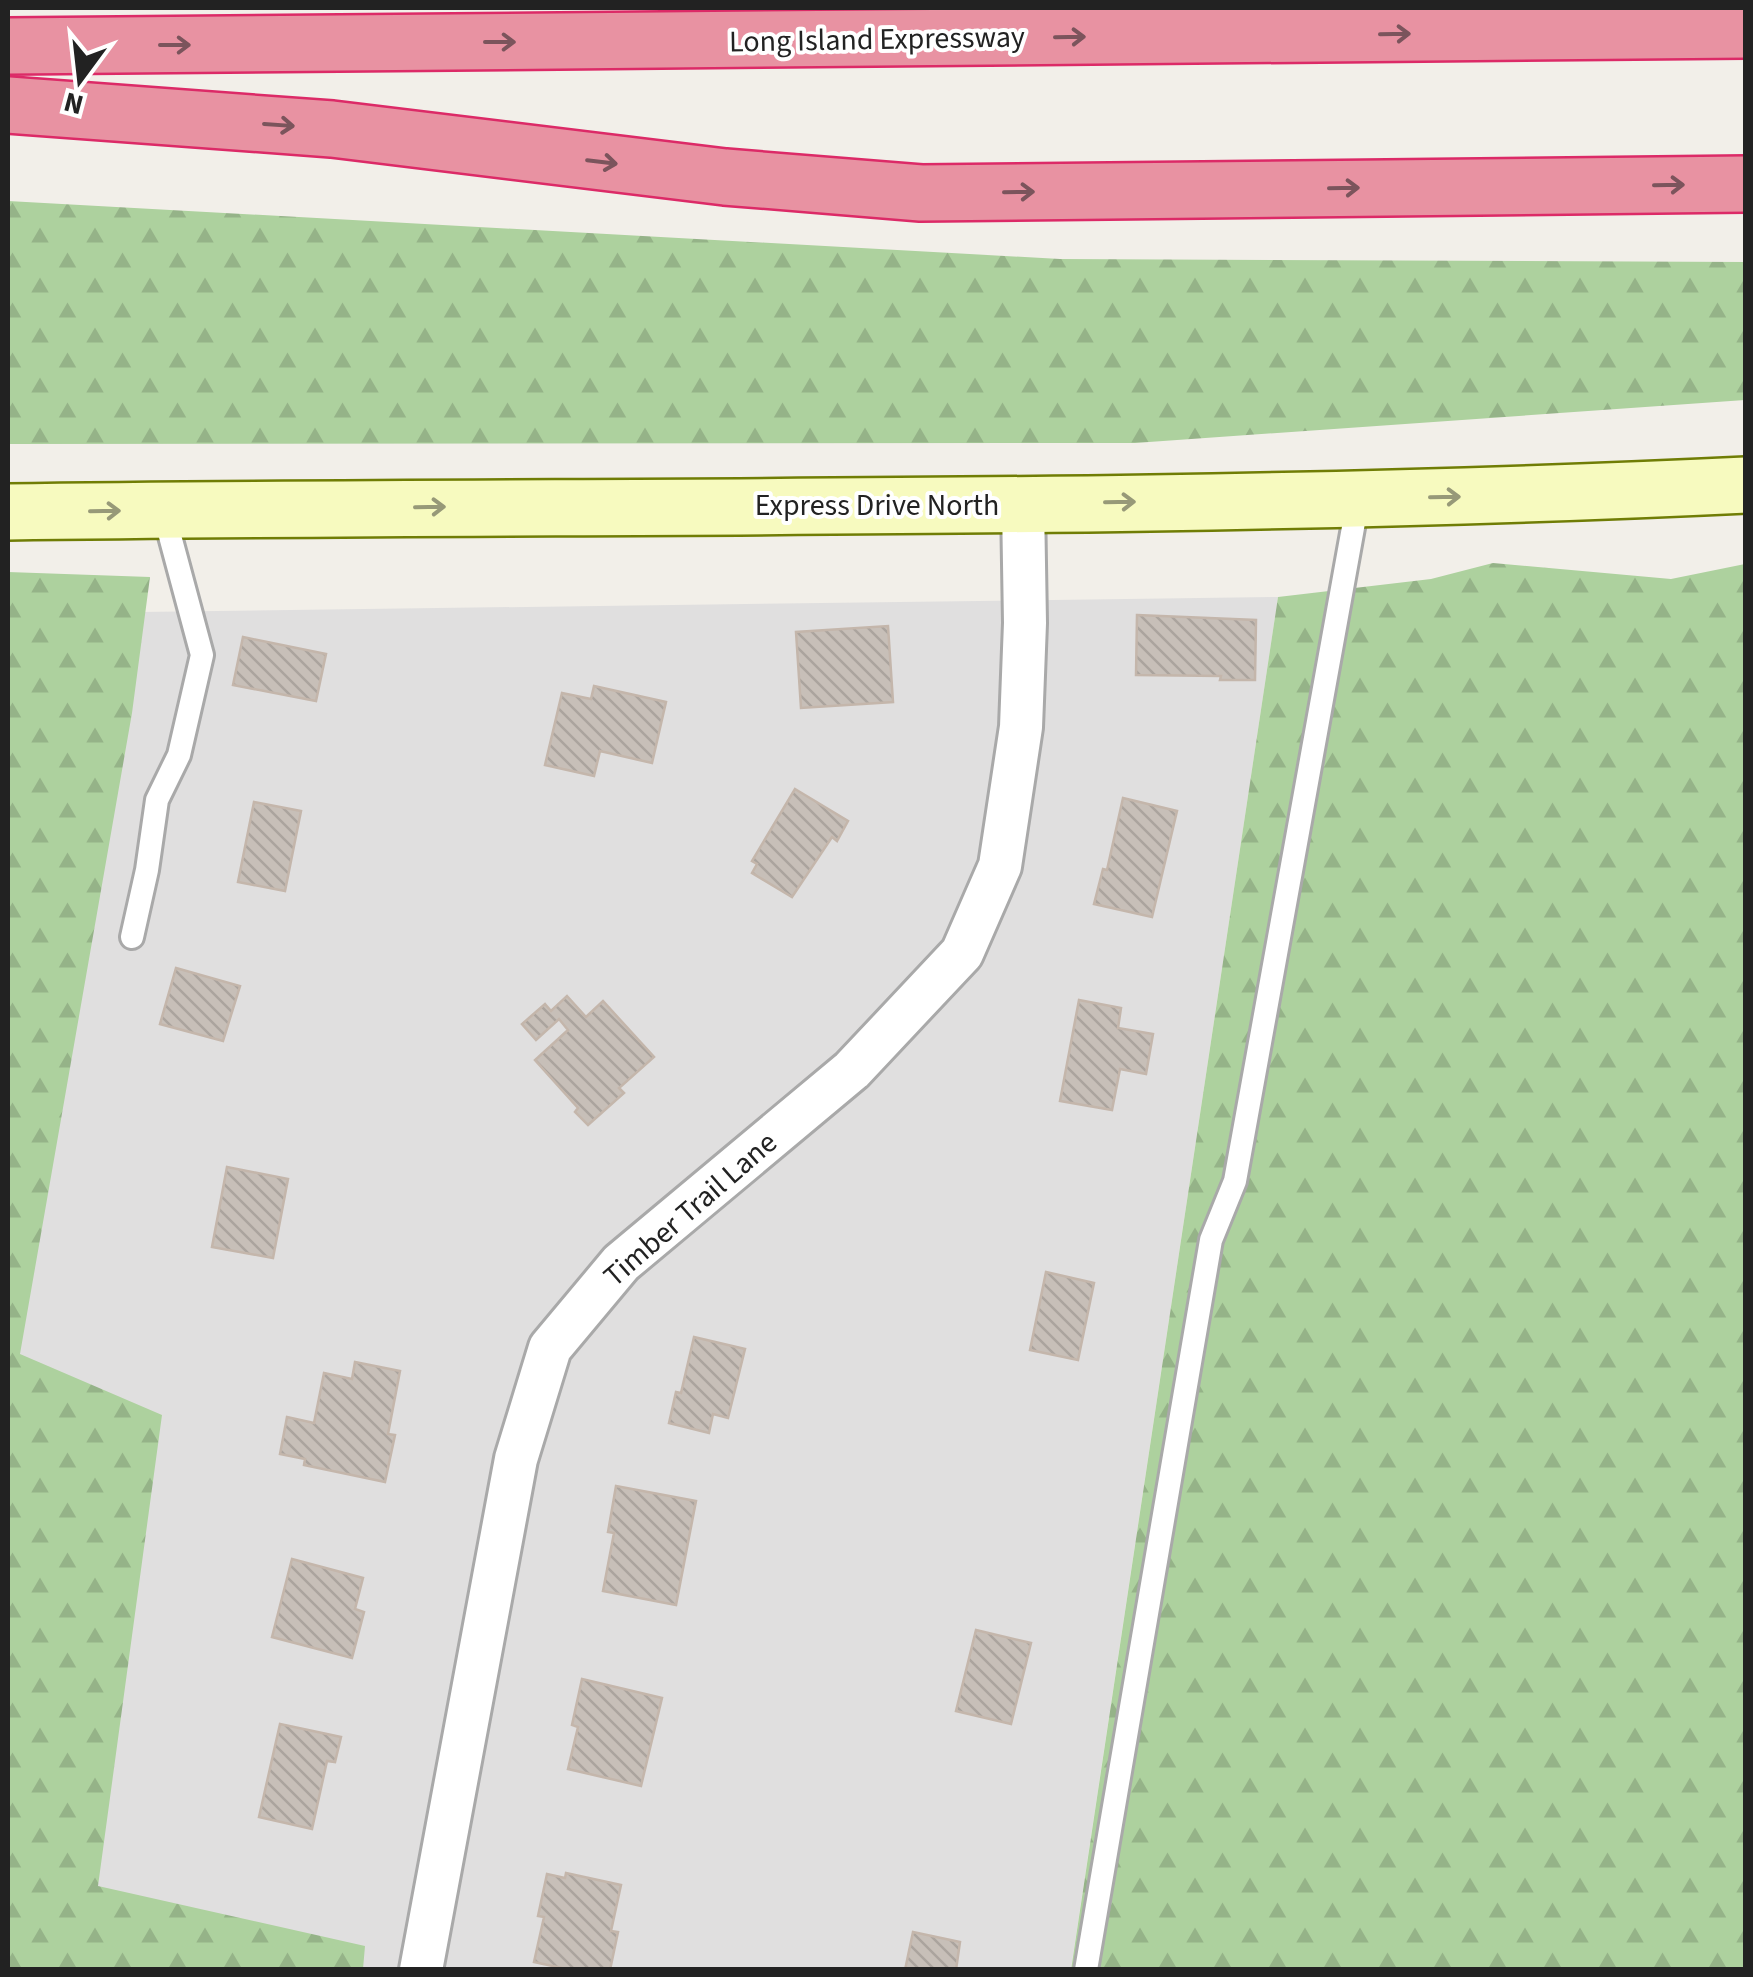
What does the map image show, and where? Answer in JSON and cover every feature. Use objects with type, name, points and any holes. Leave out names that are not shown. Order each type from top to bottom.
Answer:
[{"type":"highway","name":"Long Island Expressway","points":[[8,46],[1746,30]]},
{"type":"highway","points":[[8,106],[332,129],[725,177],[921,193],[1746,184]]},
{"type":"main road","name":"Express Drive North","points":[[8,512],[1023,504],[1526,495],[1746,484]]},
{"type":"street","name":"Timber Trail Lane","points":[[421,1970],[516,1459],[550,1348],[621,1263],[852,1070],[962,953],[1000,866],[1022,728],[1023,504]]},
{"type":"lane","points":[[1086,1970],[1210,1240],[1236,1181],[1358,498]]},
{"type":"lane","points":[[132,936],[157,800],[179,755],[202,655],[163,510]]},
{"type":"shaded area","points":[[1278,597],[1071,1969],[8,1970],[8,904],[62,613]]},
{"type":"green space","points":[[8,201],[1060,259],[1745,262],[1745,400],[1135,443],[8,444]]},
{"type":"green space","points":[[1493,563],[1671,579],[1745,564],[1745,1969],[1071,1970],[1278,597],[1431,579]]},
{"type":"green space","points":[[8,572],[150,577],[132,713],[20,1354],[162,1415],[98,1886],[365,1946],[363,1969],[8,1969]]},
{"type":"building","points":[[1137,615],[1256,620],[1255,680],[1136,675]]},
{"type":"building","points":[[888,626],[893,702],[801,708],[796,632]]},
{"type":"building","points":[[243,637],[326,654],[316,701],[233,685]]},
{"type":"building","points":[[594,686],[666,702],[652,763],[600,751],[594,776],[545,765],[562,693],[591,699]]},
{"type":"building","points":[[795,789],[848,821],[837,841],[832,837],[792,897],[752,873],[757,864],[752,861]]},
{"type":"building","points":[[1123,798],[1177,811],[1152,917],[1094,904],[1103,869],[1107,870]]},
{"type":"building","points":[[254,802],[301,811],[285,891],[238,882]]},
{"type":"building","points":[[176,968],[240,986],[223,1041],[160,1024]]},
{"type":"building","points":[[567,996],[586,1017],[603,1001],[654,1057],[619,1088],[624,1093],[588,1125],[535,1060],[568,1030],[559,1019],[536,1040],[522,1024],[545,1004],[551,1011]]},
{"type":"building","points":[[1079,1000],[1121,1008],[1118,1028],[1153,1034],[1146,1074],[1120,1069],[1112,1110],[1060,1101]]},
{"type":"building","points":[[227,1167],[288,1179],[273,1258],[212,1247]]},
{"type":"building","points":[[1046,1272],[1094,1283],[1078,1360],[1030,1350]]},
{"type":"building","points":[[694,1337],[745,1349],[728,1418],[713,1414],[709,1433],[669,1423],[676,1392],[681,1393]]},
{"type":"building","points":[[355,1362],[400,1371],[388,1434],[395,1435],[385,1482],[304,1465],[305,1459],[280,1454],[287,1417],[314,1423],[324,1373],[352,1379]]},
{"type":"building","points":[[616,1486],[696,1501],[676,1605],[603,1591],[614,1533],[608,1532]]},
{"type":"building","points":[[292,1559],[363,1578],[355,1609],[364,1612],[352,1658],[272,1637]]},
{"type":"building","points":[[976,1630],[1031,1643],[1011,1724],[956,1711]]},
{"type":"building","points":[[582,1679],[662,1698],[641,1786],[568,1769],[578,1727],[572,1725]]},
{"type":"building","points":[[280,1724],[341,1737],[335,1762],[327,1761],[312,1829],[259,1817]]},
{"type":"building","points":[[566,1873],[621,1885],[611,1931],[618,1932],[610,1970],[571,1970],[534,1962],[544,1917],[538,1916],[547,1874],[565,1878]]},
{"type":"building","points":[[913,1932],[960,1942],[956,1970],[905,1970]]}]
